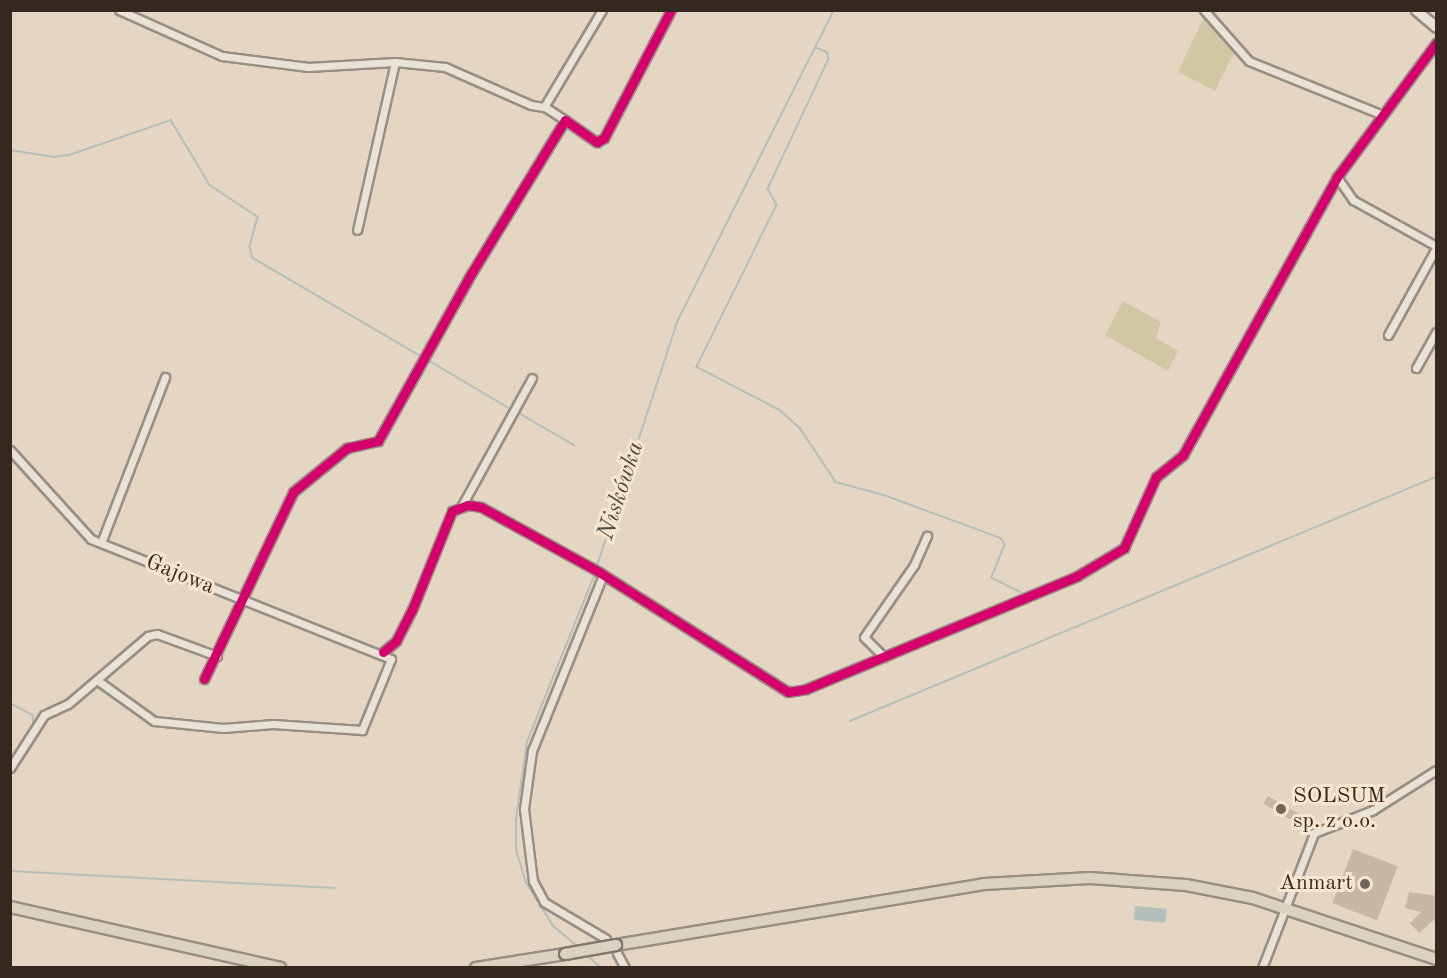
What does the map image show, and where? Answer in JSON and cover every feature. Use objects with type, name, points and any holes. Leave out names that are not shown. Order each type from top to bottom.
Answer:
[{"type":"main road","points":[[476,968],[565,954],[616,949],[984,885],[1061,878],[1186,885],[1285,908],[1437,959]]},
{"type":"main road","points":[[10,907],[280,968]]},
{"type":"street","points":[[119,10],[222,56],[308,67],[395,62],[445,67],[531,105],[544,107],[597,142],[604,138],[671,10]]},
{"type":"street","points":[[544,107],[602,10]]},
{"type":"street","points":[[1203,10],[1249,61],[1380,114]]},
{"type":"street","points":[[1416,10],[1437,27]]},
{"type":"street","points":[[98,680],[154,721],[223,728],[273,724],[362,730],[391,659],[383,652],[396,641],[412,610],[452,511],[461,507],[481,507],[601,573],[788,692],[884,657],[1077,576],[1124,548],[1156,477],[1183,455],[1336,177],[1380,114],[1437,43]]},
{"type":"street","points":[[357,230],[395,62]]},
{"type":"street","points":[[204,679],[244,600],[293,492],[347,448],[378,441],[471,274],[565,120]]},
{"type":"street","points":[[1336,177],[1353,200],[1437,247],[1388,335]]},
{"type":"street","points":[[1416,368],[1437,333]]},
{"type":"street","points":[[101,543],[165,377]]},
{"type":"street","points":[[461,507],[532,378]]},
{"type":"street","name":"Gajowa","points":[[10,450],[90,539],[383,652]]},
{"type":"street","points":[[884,657],[864,637],[914,565],[927,536]]},
{"type":"street","points":[[601,573],[532,751],[524,809],[533,881],[544,902],[606,939]]},
{"type":"street","points":[[10,768],[44,715],[68,704],[148,636],[157,634],[217,656]]},
{"type":"street","points":[[1262,968],[1314,833],[1373,810],[1437,770]]},
{"type":"street","points":[[616,949],[625,968]]},
{"type":"shaded area","points":[[1205,15],[1234,53],[1215,91],[1178,72]]},
{"type":"shaded area","points":[[1123,301],[1161,322],[1156,338],[1178,351],[1168,371],[1105,335]]},
{"type":"shaded area","points":[[1135,906],[1167,909],[1166,923],[1134,920]]},
{"type":"building","name":"SOLSUM sp. z o.o.","points":[[1268,796],[1299,814],[1295,822],[1264,804]]},
{"type":"building","name":"Anmart","points":[[1353,849],[1398,866],[1377,920],[1332,903]]},
{"type":"building","points":[[1409,892],[1437,896],[1437,917],[1419,933],[1410,923],[1421,912],[1405,908]]},
{"type":"waterway","name":"Niskówka","points":[[597,566],[677,322],[834,10]]},
{"type":"waterway","points":[[817,48],[827,52],[829,59],[768,189],[777,205],[697,367],[780,410],[800,428],[836,482],[884,495],[1001,538],[1005,545],[992,578],[1021,592]]},
{"type":"waterway","points":[[10,150],[53,157],[69,155],[171,120],[210,185],[258,217],[250,247],[253,258],[419,355]]},
{"type":"waterway","points":[[428,360],[509,408]]},
{"type":"waterway","points":[[519,413],[574,445]]},
{"type":"waterway","points":[[850,721],[1436,477]]},
{"type":"waterway","name":"Niskówka","points":[[579,948],[553,926],[526,883],[516,850],[516,820],[527,742],[595,574]]},
{"type":"waterway","points":[[10,703],[33,715],[34,726]]},
{"type":"waterway","points":[[10,871],[335,888]]},
{"type":"waterway","name":"Niskówka","points":[[587,955],[602,968]]},
{"type":"cycle path","points":[[204,679],[293,492],[347,448],[378,441],[471,274],[565,120],[597,142],[604,138],[671,10]]},
{"type":"cycle path","points":[[383,652],[396,641],[412,610],[452,511],[468,505],[481,507],[599,572],[788,692],[806,689],[1077,576],[1124,548],[1156,477],[1183,455],[1337,177],[1436,43]]},
{"type":"place","name":"SOLSUM sp. z o.o.","points":[[1281,809]]},
{"type":"place","name":"Anmart","points":[[1365,884]]}]
